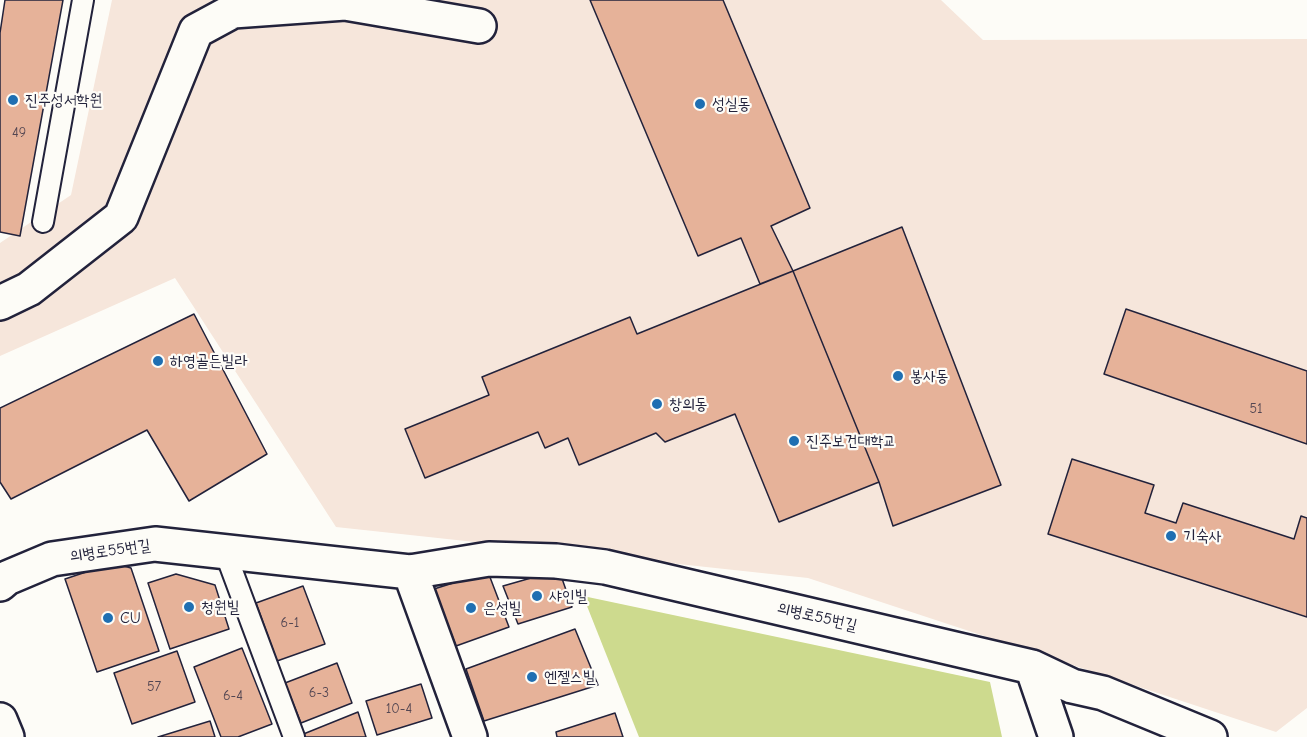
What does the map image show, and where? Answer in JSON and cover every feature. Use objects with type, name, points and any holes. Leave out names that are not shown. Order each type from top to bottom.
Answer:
[{"type":"street","points":[[0,303],[29,289],[120,217],[196,31],[233,11],[345,3],[479,26]]},
{"type":"street","name":"의병로55번길","points":[[0,584],[52,559],[155,544],[410,572],[489,559],[556,561],[605,567],[1032,667],[1072,686],[1103,693],[1210,737]]},
{"type":"street","points":[[410,572],[470,737]]},
{"type":"street","points":[[1032,667],[1056,737]]},
{"type":"street","points":[[0,720],[7,737]]},
{"type":"lane","points":[[43,222],[83,0]]},
{"type":"lane","points":[[225,552],[294,737]]},
{"type":"shaded area","name":"진주보건대학교","points":[[112,0],[941,0],[983,40],[1307,39],[1307,708],[1276,732],[808,578],[336,527],[175,278],[0,356],[0,243],[71,195]]},
{"type":"green space","points":[[583,596],[990,682],[1002,737],[639,737]]},
{"type":"building","points":[[5,0],[63,0],[20,236],[0,232],[0,33]]},
{"type":"building","name":"성실동","points":[[590,0],[723,0],[810,208],[771,226],[793,271],[760,284],[741,238],[698,256]]},
{"type":"building","name":"봉사동","points":[[902,227],[1001,485],[893,526],[879,482],[793,271]]},
{"type":"building","name":"창의동","points":[[793,271],[879,482],[779,522],[735,414],[665,442],[656,433],[579,465],[568,438],[545,448],[538,432],[425,478],[405,429],[489,395],[482,377],[630,317],[637,334]]},
{"type":"building","points":[[1126,309],[1307,371],[1307,444],[1104,374]]},
{"type":"building","name":"하영골든빌라","points":[[194,314],[267,454],[189,501],[147,430],[11,499],[0,482],[0,408]]},
{"type":"building","name":"기숙사","points":[[1072,459],[1154,485],[1145,513],[1176,523],[1183,503],[1294,539],[1301,516],[1307,518],[1307,617],[1048,534]]},
{"type":"building","points":[[113,563],[131,568],[159,651],[97,672],[65,579]]},
{"type":"building","name":"샤인빌","points":[[559,570],[572,607],[518,624],[503,586]]},
{"type":"building","name":"은성빌","points":[[488,572],[509,627],[456,646],[434,589]]},
{"type":"building","name":"청원빌","points":[[176,574],[215,585],[229,629],[170,649],[148,583]]},
{"type":"building","points":[[303,586],[325,644],[277,661],[256,603]]},
{"type":"building","name":"엔젤스빌","points":[[575,629],[598,685],[484,721],[466,669]]},
{"type":"building","points":[[242,648],[272,724],[238,737],[221,737],[194,667]]},
{"type":"building","points":[[177,651],[195,702],[132,724],[114,673]]},
{"type":"building","points":[[337,663],[352,703],[301,723],[285,683]]},
{"type":"building","points":[[421,684],[432,718],[377,735],[366,701]]},
{"type":"building","points":[[358,712],[366,737],[302,737],[301,735]]},
{"type":"building","points":[[615,713],[623,737],[557,737],[556,732]]},
{"type":"building","points":[[210,721],[215,737],[158,737]]},
{"type":"place","name":"진주성서학원","points":[[13,100]]},
{"type":"place","name":"성실동","points":[[700,104]]},
{"type":"place","name":"하영골든빌라","points":[[158,361]]},
{"type":"place","name":"봉사동","points":[[898,376]]},
{"type":"place","name":"창의동","points":[[657,404]]},
{"type":"place","name":"진주보건대학교","points":[[794,441]]},
{"type":"place","name":"기숙사","points":[[1171,536]]},
{"type":"place","name":"샤인빌","points":[[537,596]]},
{"type":"place","name":"청원빌","points":[[189,607]]},
{"type":"place","name":"은성빌","points":[[471,608]]},
{"type":"place","name":"CU","points":[[108,618]]},
{"type":"place","name":"엔젤스빌","points":[[532,677]]}]
